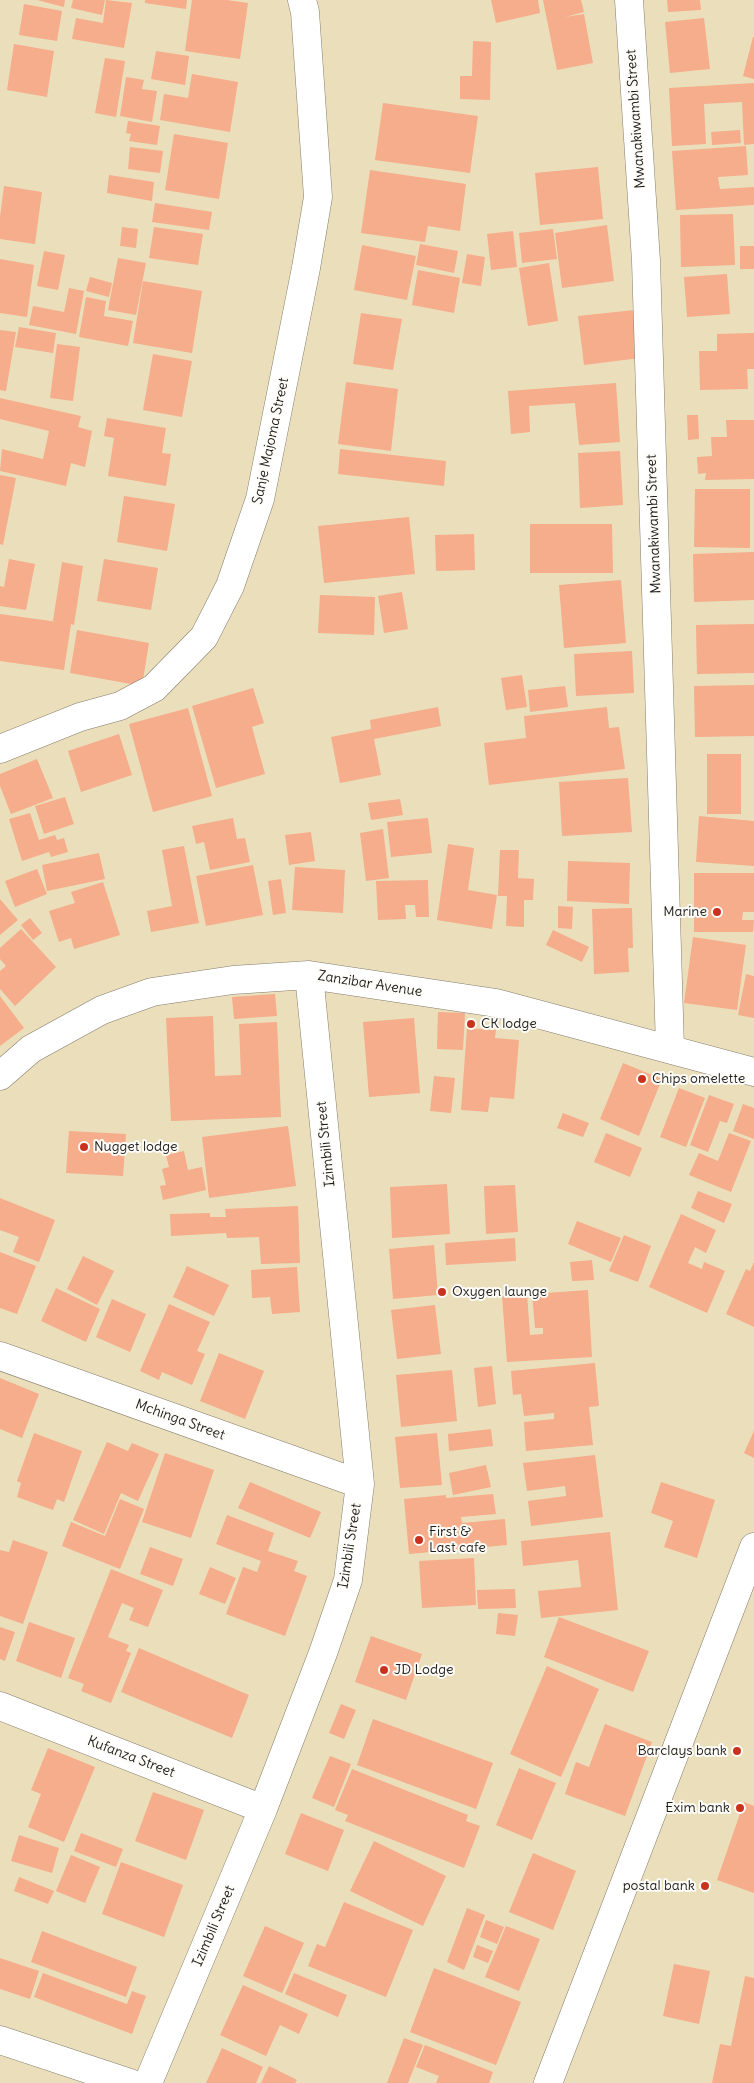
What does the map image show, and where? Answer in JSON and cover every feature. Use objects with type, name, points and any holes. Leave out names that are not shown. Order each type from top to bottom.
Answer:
[{"type":"street","name":"Sanje Majoma Street","points":[[0,749],[80,717],[120,706],[154,688],[204,637],[230,586],[260,499],[306,268],[318,197],[305,12],[302,0]]},
{"type":"street","name":"Mwanakiwambi Street","points":[[629,0],[646,261],[670,1048]]},
{"type":"street","name":"Zanzibar Avenue","points":[[0,1076],[31,1049],[102,1010],[152,992],[233,980],[310,975],[496,1003],[754,1072]]},
{"type":"street","name":"Izimbili Street","points":[[148,2083],[263,1809],[323,1653],[348,1580],[360,1484],[310,975]]},
{"type":"street","name":"Mchinga Street","points":[[0,1356],[360,1484]]},
{"type":"street","points":[[548,2083],[754,1547]]},
{"type":"street","name":"Kufanza Street","points":[[0,1706],[263,1809]]},
{"type":"street","points":[[0,2040],[130,2083]]},
{"type":"building","points":[[37,0],[65,0],[64,7]]},
{"type":"building","points":[[73,0],[105,0],[102,15],[71,8]]},
{"type":"building","points":[[106,0],[132,3],[124,48],[72,39],[76,18],[103,23]]},
{"type":"building","points":[[145,0],[187,0],[186,9],[145,3]]},
{"type":"building","points":[[192,0],[227,0],[248,3],[240,59],[185,51]]},
{"type":"building","points":[[491,0],[538,0],[540,13],[496,23]]},
{"type":"building","points":[[543,0],[581,0],[584,12],[565,17],[584,14],[593,63],[557,70]]},
{"type":"building","points":[[667,0],[700,0],[701,10],[668,12]]},
{"type":"building","points":[[24,4],[62,11],[57,41],[19,35]]},
{"type":"building","points":[[704,18],[710,69],[670,73],[665,22]]},
{"type":"building","points":[[754,37],[754,79],[743,76]]},
{"type":"building","points":[[473,41],[491,42],[490,100],[460,99],[460,76],[472,76]]},
{"type":"building","points":[[14,44],[54,51],[47,97],[7,90]]},
{"type":"building","points":[[156,51],[189,56],[185,85],[151,79]]},
{"type":"building","points":[[105,58],[125,61],[116,117],[95,113]]},
{"type":"building","points":[[192,74],[238,82],[230,132],[160,120],[164,94],[188,98]]},
{"type":"building","points":[[126,77],[144,80],[142,89],[157,91],[152,122],[120,116]]},
{"type":"building","points":[[754,83],[754,144],[744,145],[742,102],[704,104],[706,144],[672,146],[669,88]]},
{"type":"building","points":[[383,103],[478,116],[470,173],[375,160]]},
{"type":"building","points":[[128,121],[160,126],[157,145],[129,141],[131,134],[126,133]]},
{"type":"building","points":[[740,130],[741,143],[712,145],[711,132]]},
{"type":"building","points":[[174,134],[228,143],[219,199],[165,190]]},
{"type":"building","points":[[746,146],[748,175],[718,177],[720,189],[754,187],[754,205],[676,210],[672,151]]},
{"type":"building","points":[[130,147],[163,151],[160,173],[128,169]]},
{"type":"building","points":[[598,167],[603,219],[540,225],[535,173]]},
{"type":"building","points":[[370,170],[466,184],[460,231],[428,226],[425,242],[361,233]]},
{"type":"building","points":[[109,175],[154,182],[152,201],[107,193]]},
{"type":"building","points":[[4,186],[42,192],[35,244],[0,239],[0,217]]},
{"type":"building","points":[[155,203],[212,212],[209,230],[152,222]]},
{"type":"building","points":[[733,214],[735,265],[681,267],[680,215]]},
{"type":"building","points":[[607,225],[614,281],[562,288],[555,233]]},
{"type":"building","points":[[122,227],[138,229],[136,248],[120,246]]},
{"type":"building","points":[[154,227],[203,234],[198,265],[149,258]]},
{"type":"building","points":[[553,229],[557,259],[522,263],[519,233]]},
{"type":"building","points":[[513,231],[517,267],[491,270],[487,234]]},
{"type":"building","points":[[420,244],[458,251],[454,273],[416,265]]},
{"type":"building","points":[[362,245],[416,256],[407,300],[354,290]]},
{"type":"building","points":[[740,246],[754,246],[754,269],[740,269]]},
{"type":"building","points":[[44,251],[65,255],[58,290],[37,286]]},
{"type":"building","points":[[467,254],[485,257],[481,286],[462,283]]},
{"type":"building","points":[[118,258],[146,263],[136,315],[108,310]]},
{"type":"building","points":[[0,259],[34,265],[27,317],[0,313]]},
{"type":"building","points":[[549,263],[558,321],[528,326],[519,268]]},
{"type":"building","points":[[418,270],[460,278],[454,313],[412,305]]},
{"type":"building","points":[[727,274],[730,314],[687,317],[684,277]]},
{"type":"building","points":[[90,277],[112,283],[109,297],[86,291]]},
{"type":"building","points":[[143,281],[202,291],[192,353],[133,343]]},
{"type":"building","points":[[69,288],[84,291],[76,334],[29,325],[33,306],[64,312]]},
{"type":"building","points":[[86,297],[106,301],[104,316],[133,321],[128,346],[79,337]]},
{"type":"building","points":[[634,310],[640,358],[584,365],[578,316]]},
{"type":"building","points":[[361,313],[402,319],[393,370],[353,364]]},
{"type":"building","points":[[19,327],[56,333],[53,353],[15,347]]},
{"type":"building","points":[[0,330],[16,332],[6,391],[0,390]]},
{"type":"building","points":[[754,333],[754,369],[747,369],[748,389],[700,390],[699,351],[717,351],[717,334]]},
{"type":"building","points":[[57,344],[80,347],[73,401],[50,398]]},
{"type":"building","points":[[153,354],[192,361],[182,417],[143,410]]},
{"type":"building","points":[[346,382],[398,389],[391,451],[338,444]]},
{"type":"building","points":[[616,383],[620,442],[579,445],[575,403],[529,406],[530,432],[511,434],[508,391]]},
{"type":"building","points":[[0,398],[81,416],[78,427],[92,431],[85,467],[71,463],[66,486],[0,471],[2,449],[43,459],[49,431],[0,419]]},
{"type":"building","points":[[687,415],[698,415],[699,439],[688,440]]},
{"type":"building","points":[[107,418],[166,428],[162,453],[171,454],[166,486],[108,476],[114,438],[104,436]]},
{"type":"building","points":[[726,420],[754,420],[754,479],[705,480],[706,473],[698,474],[697,457],[712,456],[711,437],[727,437]]},
{"type":"building","points":[[340,449],[446,461],[444,486],[338,474]]},
{"type":"building","points":[[620,451],[623,505],[580,508],[578,453]]},
{"type":"building","points":[[0,475],[16,478],[3,545],[0,544]]},
{"type":"building","points":[[695,489],[750,489],[750,548],[694,547]]},
{"type":"building","points":[[124,496],[175,504],[167,551],[117,542]]},
{"type":"building","points":[[409,517],[415,574],[324,583],[318,526]]},
{"type":"building","points":[[530,524],[612,524],[613,573],[530,573]]},
{"type":"building","points":[[474,534],[475,570],[436,571],[435,535]]},
{"type":"building","points":[[754,552],[754,600],[694,602],[693,554]]},
{"type":"building","points":[[9,559],[35,564],[26,610],[0,606],[0,586],[4,587]]},
{"type":"building","points":[[104,559],[158,568],[151,610],[97,601]]},
{"type":"building","points":[[62,562],[83,566],[74,625],[71,624],[64,670],[0,661],[0,614],[58,622],[53,621]]},
{"type":"building","points":[[621,580],[626,643],[564,648],[559,585]]},
{"type":"building","points":[[402,592],[408,629],[384,633],[378,596]]},
{"type":"building","points":[[320,595],[375,597],[374,635],[318,633]]},
{"type":"building","points":[[754,624],[754,673],[697,674],[696,625]]},
{"type":"building","points":[[77,630],[149,643],[142,686],[70,673]]},
{"type":"building","points":[[632,651],[634,693],[576,696],[574,654]]},
{"type":"building","points":[[522,675],[527,707],[506,710],[501,678]]},
{"type":"building","points":[[754,685],[754,736],[695,737],[694,686]]},
{"type":"building","points":[[565,686],[568,707],[530,712],[528,690]]},
{"type":"building","points":[[253,688],[264,723],[252,727],[265,774],[216,788],[192,706]]},
{"type":"building","points":[[438,707],[441,726],[374,739],[381,775],[340,783],[331,737],[371,729],[370,720]]},
{"type":"building","points":[[607,707],[609,728],[619,727],[625,769],[489,785],[484,743],[526,738],[524,716]]},
{"type":"building","points":[[188,708],[212,796],[153,812],[129,724]]},
{"type":"building","points":[[119,734],[132,775],[81,792],[68,751]]},
{"type":"building","points":[[707,754],[741,754],[741,814],[707,814]]},
{"type":"building","points":[[37,759],[53,798],[11,814],[0,786],[0,774]]},
{"type":"building","points":[[628,778],[632,832],[562,836],[559,782]]},
{"type":"building","points":[[65,797],[74,824],[44,834],[35,806]]},
{"type":"building","points":[[400,799],[403,815],[371,820],[368,803]]},
{"type":"building","points":[[30,813],[39,840],[55,835],[57,840],[64,838],[68,852],[51,857],[49,852],[22,861],[9,819]]},
{"type":"building","points":[[699,816],[754,821],[754,866],[696,862]]},
{"type":"building","points":[[233,818],[237,839],[245,838],[250,862],[210,870],[204,842],[196,844],[192,826]]},
{"type":"building","points":[[428,818],[432,853],[391,857],[387,822]]},
{"type":"building","points":[[383,829],[389,878],[366,881],[360,833]]},
{"type":"building","points":[[311,832],[315,861],[289,865],[285,835]]},
{"type":"building","points":[[448,844],[474,848],[468,890],[497,895],[492,929],[437,920]]},
{"type":"building","points":[[184,846],[199,923],[151,932],[147,911],[172,906],[162,850]]},
{"type":"building","points":[[500,850],[519,850],[518,878],[534,879],[533,900],[524,900],[524,927],[506,926],[507,896],[498,896]]},
{"type":"building","points":[[99,853],[105,879],[47,891],[42,865]]},
{"type":"building","points":[[568,861],[630,863],[629,904],[567,901]]},
{"type":"building","points":[[253,865],[263,915],[206,926],[196,876]]},
{"type":"building","points":[[295,867],[345,870],[343,913],[292,910]]},
{"type":"building","points":[[37,869],[47,894],[15,907],[5,881]]},
{"type":"building","points":[[694,873],[754,873],[754,912],[743,912],[742,920],[754,920],[753,932],[694,932]]},
{"type":"building","points":[[281,879],[286,913],[273,915],[268,881]]},
{"type":"building","points":[[428,880],[429,917],[416,917],[415,905],[405,905],[406,919],[378,920],[376,881]]},
{"type":"building","points":[[103,882],[120,935],[74,949],[71,938],[59,942],[49,911],[75,903],[71,892]]},
{"type":"building","points":[[0,899],[18,920],[0,935]]},
{"type":"building","points":[[558,906],[573,907],[572,929],[558,928]]},
{"type":"building","points":[[632,908],[633,948],[628,948],[629,972],[594,974],[592,909]]},
{"type":"building","points":[[30,918],[42,933],[33,940],[21,925]]},
{"type":"building","points":[[21,929],[56,967],[15,1006],[0,989],[0,971],[6,966],[0,959],[0,948]]},
{"type":"building","points":[[553,930],[589,947],[582,962],[546,945]]},
{"type":"building","points":[[693,937],[746,945],[737,1010],[684,1003]]},
{"type":"building","points":[[746,974],[754,976],[754,1018],[738,1015]]},
{"type":"building","points":[[275,994],[277,1016],[234,1019],[232,997]]},
{"type":"building","points":[[0,996],[24,1028],[0,1046]]},
{"type":"building","points":[[438,1012],[465,1013],[463,1050],[437,1049]]},
{"type":"building","points":[[213,1016],[215,1076],[241,1075],[239,1024],[277,1022],[281,1117],[171,1121],[166,1018]]},
{"type":"building","points":[[414,1018],[420,1093],[369,1097],[363,1022]]},
{"type":"building","points":[[467,1028],[496,1030],[495,1038],[519,1040],[514,1099],[490,1097],[488,1112],[461,1110]]},
{"type":"building","points":[[623,1063],[662,1079],[639,1136],[600,1119]]},
{"type":"building","points":[[434,1076],[455,1078],[451,1113],[430,1111]]},
{"type":"building","points":[[679,1088],[705,1098],[686,1147],[660,1137]]},
{"type":"building","points":[[709,1095],[734,1104],[727,1123],[720,1121],[708,1152],[690,1145]]},
{"type":"building","points":[[743,1104],[754,1108],[754,1139],[733,1131]]},
{"type":"building","points":[[563,1113],[589,1123],[583,1137],[557,1128]]},
{"type":"building","points":[[288,1126],[296,1186],[209,1198],[202,1137]]},
{"type":"building","points":[[69,1131],[126,1134],[123,1176],[66,1173]]},
{"type":"building","points":[[606,1133],[642,1148],[630,1177],[594,1162]]},
{"type":"building","points":[[729,1133],[751,1141],[731,1192],[689,1175],[699,1153],[718,1161]]},
{"type":"building","points":[[184,1151],[188,1170],[202,1167],[206,1190],[163,1200],[160,1186],[166,1185],[162,1169],[169,1167],[166,1155]]},
{"type":"building","points":[[447,1184],[450,1234],[392,1238],[390,1187]]},
{"type":"building","points":[[515,1185],[518,1232],[486,1234],[484,1186]]},
{"type":"building","points":[[698,1191],[732,1204],[724,1223],[691,1208]]},
{"type":"building","points":[[0,1198],[55,1220],[39,1262],[13,1252],[19,1237],[0,1230]]},
{"type":"building","points":[[298,1206],[300,1263],[261,1264],[259,1237],[227,1238],[226,1233],[171,1236],[170,1214],[210,1213],[210,1217],[226,1217],[225,1209]]},
{"type":"building","points":[[681,1214],[716,1230],[706,1253],[695,1247],[688,1263],[702,1269],[704,1262],[725,1271],[707,1313],[649,1287]]},
{"type":"building","points":[[577,1221],[621,1238],[611,1262],[568,1244]]},
{"type":"building","points":[[624,1235],[651,1246],[638,1282],[609,1271]]},
{"type":"building","points":[[515,1238],[516,1261],[446,1265],[445,1243]]},
{"type":"building","points":[[434,1245],[438,1295],[393,1299],[389,1249]]},
{"type":"building","points":[[0,1252],[36,1266],[17,1314],[0,1308]]},
{"type":"building","points":[[83,1256],[114,1271],[97,1305],[67,1289]]},
{"type":"building","points":[[592,1260],[594,1280],[572,1281],[570,1262]]},
{"type":"building","points":[[754,1262],[754,1327],[726,1314],[746,1269],[750,1271]]},
{"type":"building","points":[[187,1266],[229,1285],[214,1316],[173,1297]]},
{"type":"building","points":[[297,1267],[300,1312],[272,1314],[270,1297],[252,1298],[251,1270]]},
{"type":"building","points":[[56,1288],[100,1309],[86,1342],[41,1321]]},
{"type":"building","points":[[588,1290],[592,1357],[507,1362],[502,1296],[527,1294],[530,1335],[543,1334],[543,1328],[535,1328],[532,1294]]},
{"type":"building","points":[[112,1299],[146,1314],[130,1352],[96,1337]]},
{"type":"building","points":[[169,1304],[210,1322],[197,1351],[205,1354],[192,1385],[162,1372],[159,1380],[140,1371]]},
{"type":"building","points":[[435,1305],[441,1354],[397,1359],[391,1310]]},
{"type":"building","points":[[219,1353],[264,1371],[245,1419],[200,1401]]},
{"type":"building","points":[[595,1363],[599,1406],[589,1407],[593,1445],[526,1451],[524,1422],[554,1419],[554,1413],[524,1416],[521,1394],[513,1395],[511,1371]]},
{"type":"building","points":[[492,1366],[496,1404],[478,1407],[474,1368]]},
{"type":"building","points":[[452,1370],[457,1421],[401,1427],[396,1375]]},
{"type":"building","points":[[0,1378],[39,1394],[22,1438],[0,1429]]},
{"type":"building","points":[[491,1429],[493,1446],[449,1451],[448,1434]]},
{"type":"building","points":[[754,1431],[754,1458],[744,1453]]},
{"type":"building","points":[[34,1433],[82,1451],[64,1502],[57,1499],[53,1510],[17,1497],[21,1483],[17,1481]]},
{"type":"building","points":[[437,1433],[442,1485],[400,1488],[395,1437]]},
{"type":"building","points":[[107,1442],[128,1451],[132,1443],[159,1454],[138,1501],[121,1493],[104,1534],[73,1520]]},
{"type":"building","points":[[165,1453],[214,1470],[191,1538],[142,1522]]},
{"type":"building","points":[[595,1455],[603,1517],[531,1526],[528,1501],[566,1496],[565,1486],[527,1491],[523,1463]]},
{"type":"building","points":[[486,1465],[491,1487],[453,1495],[449,1473]]},
{"type":"building","points":[[250,1482],[321,1512],[310,1538],[238,1508]]},
{"type":"building","points":[[661,1482],[715,1500],[697,1558],[664,1547],[673,1521],[651,1513]]},
{"type":"building","points":[[493,1494],[496,1514],[461,1517],[462,1523],[505,1519],[507,1545],[409,1554],[404,1499],[446,1495],[446,1498]]},
{"type":"building","points":[[120,1499],[144,1509],[120,1569],[62,1546],[71,1522],[105,1536]]},
{"type":"building","points":[[227,1515],[274,1533],[268,1551],[298,1561],[294,1571],[307,1576],[285,1636],[226,1614],[243,1567],[257,1572],[261,1561],[216,1544]]},
{"type":"building","points":[[610,1532],[618,1610],[541,1618],[538,1591],[581,1587],[578,1560],[523,1566],[521,1541]]},
{"type":"building","points":[[13,1540],[48,1552],[23,1624],[0,1616],[0,1550],[9,1552]]},
{"type":"building","points":[[150,1547],[183,1559],[173,1586],[140,1574]]},
{"type":"building","points":[[474,1558],[476,1605],[422,1608],[419,1561]]},
{"type":"building","points":[[210,1567],[236,1578],[225,1604],[199,1594]]},
{"type":"building","points":[[111,1569],[163,1590],[148,1627],[129,1620],[134,1608],[122,1603],[108,1637],[129,1645],[126,1651],[131,1653],[111,1703],[81,1691],[84,1684],[68,1678]]},
{"type":"building","points":[[515,1589],[516,1608],[478,1609],[477,1590]]},
{"type":"building","points":[[498,1613],[518,1615],[515,1636],[496,1634]]},
{"type":"building","points":[[559,1617],[649,1651],[633,1692],[544,1657]]},
{"type":"building","points":[[29,1622],[75,1638],[61,1678],[16,1661]]},
{"type":"building","points":[[0,1627],[15,1632],[5,1661],[0,1659]]},
{"type":"building","points":[[371,1636],[422,1654],[406,1700],[355,1682]]},
{"type":"building","points":[[139,1648],[249,1695],[232,1738],[121,1692]]},
{"type":"building","points":[[547,1666],[599,1689],[561,1777],[510,1754]]},
{"type":"building","points":[[341,1704],[356,1710],[344,1739],[329,1733]]},
{"type":"building","points":[[373,1719],[493,1763],[476,1809],[357,1765]]},
{"type":"building","points":[[605,1724],[652,1742],[625,1816],[565,1794],[576,1762],[589,1767]]},
{"type":"building","points":[[48,1748],[95,1767],[64,1842],[28,1827],[41,1794],[31,1790]]},
{"type":"building","points":[[330,1756],[351,1764],[334,1807],[312,1798]]},
{"type":"building","points":[[519,1768],[556,1783],[532,1840],[496,1825]]},
{"type":"building","points":[[352,1769],[468,1815],[466,1821],[480,1826],[464,1868],[345,1821],[348,1815],[335,1810]]},
{"type":"building","points":[[153,1792],[204,1810],[186,1860],[135,1841]]},
{"type":"building","points":[[744,1802],[754,1806],[754,1893],[717,1880]]},
{"type":"building","points":[[301,1813],[344,1830],[328,1871],[285,1854]]},
{"type":"building","points":[[81,1833],[123,1849],[116,1867],[74,1851]]},
{"type":"building","points":[[19,1835],[59,1848],[52,1873],[11,1861]]},
{"type":"building","points":[[374,1841],[446,1876],[423,1926],[350,1891]]},
{"type":"building","points":[[533,1853],[576,1871],[553,1930],[509,1912]]},
{"type":"building","points":[[71,1855],[100,1867],[85,1903],[56,1891]]},
{"type":"building","points":[[121,1862],[183,1885],[164,1937],[102,1914]]},
{"type":"building","points":[[19,1877],[54,1891],[48,1904],[14,1891]]},
{"type":"building","points":[[344,1902],[413,1930],[386,1997],[308,1966],[317,1944],[325,1947]]},
{"type":"building","points":[[467,1908],[485,1915],[464,1970],[447,1962]]},
{"type":"building","points":[[486,1920],[504,1927],[497,1944],[480,1937]]},
{"type":"building","points":[[265,1926],[304,1943],[282,1993],[243,1976]]},
{"type":"building","points":[[506,1926],[540,1939],[519,1991],[485,1977]]},
{"type":"building","points":[[42,1931],[137,1967],[126,1997],[31,1962]]},
{"type":"building","points":[[477,1945],[493,1951],[488,1963],[473,1957]]},
{"type":"building","points":[[0,1958],[39,1971],[30,1999],[0,1989]]},
{"type":"building","points":[[674,1964],[710,1971],[699,2024],[663,2016]]},
{"type":"building","points":[[434,1968],[521,2002],[496,2065],[410,2032]]},
{"type":"building","points":[[43,1973],[127,2004],[132,1991],[146,1996],[132,2034],[34,1997]]},
{"type":"building","points":[[294,1973],[347,1995],[338,2017],[285,1994]]},
{"type":"building","points":[[745,1976],[754,1978],[754,2083],[712,2083],[720,2044],[731,2046]]},
{"type":"building","points":[[243,1985],[308,2014],[299,2034],[280,2025],[266,2056],[220,2035]]},
{"type":"building","points":[[404,2038],[423,2045],[408,2083],[387,2083]]},
{"type":"building","points":[[425,2045],[493,2072],[489,2083],[436,2083],[439,2076],[416,2067]]},
{"type":"building","points":[[222,2048],[263,2067],[256,2083],[206,2083]]},
{"type":"building","points":[[269,2066],[297,2080],[295,2083],[261,2083]]},
{"type":"place","name":"Marine","points":[[717,912]]},
{"type":"place","name":"CK lodge","points":[[471,1024]]},
{"type":"place","name":"Chips omelette","points":[[642,1079]]},
{"type":"place","name":"Nugget lodge","points":[[84,1147]]},
{"type":"place","name":"Oxygen launge","points":[[442,1292]]},
{"type":"place","name":"First & Last cafe","points":[[419,1540]]},
{"type":"place","name":"JD Lodge","points":[[384,1670]]},
{"type":"place","name":"Barclays bank","points":[[737,1751]]},
{"type":"place","name":"Exim bank","points":[[740,1808]]},
{"type":"place","name":"postal bank","points":[[705,1886]]}]
